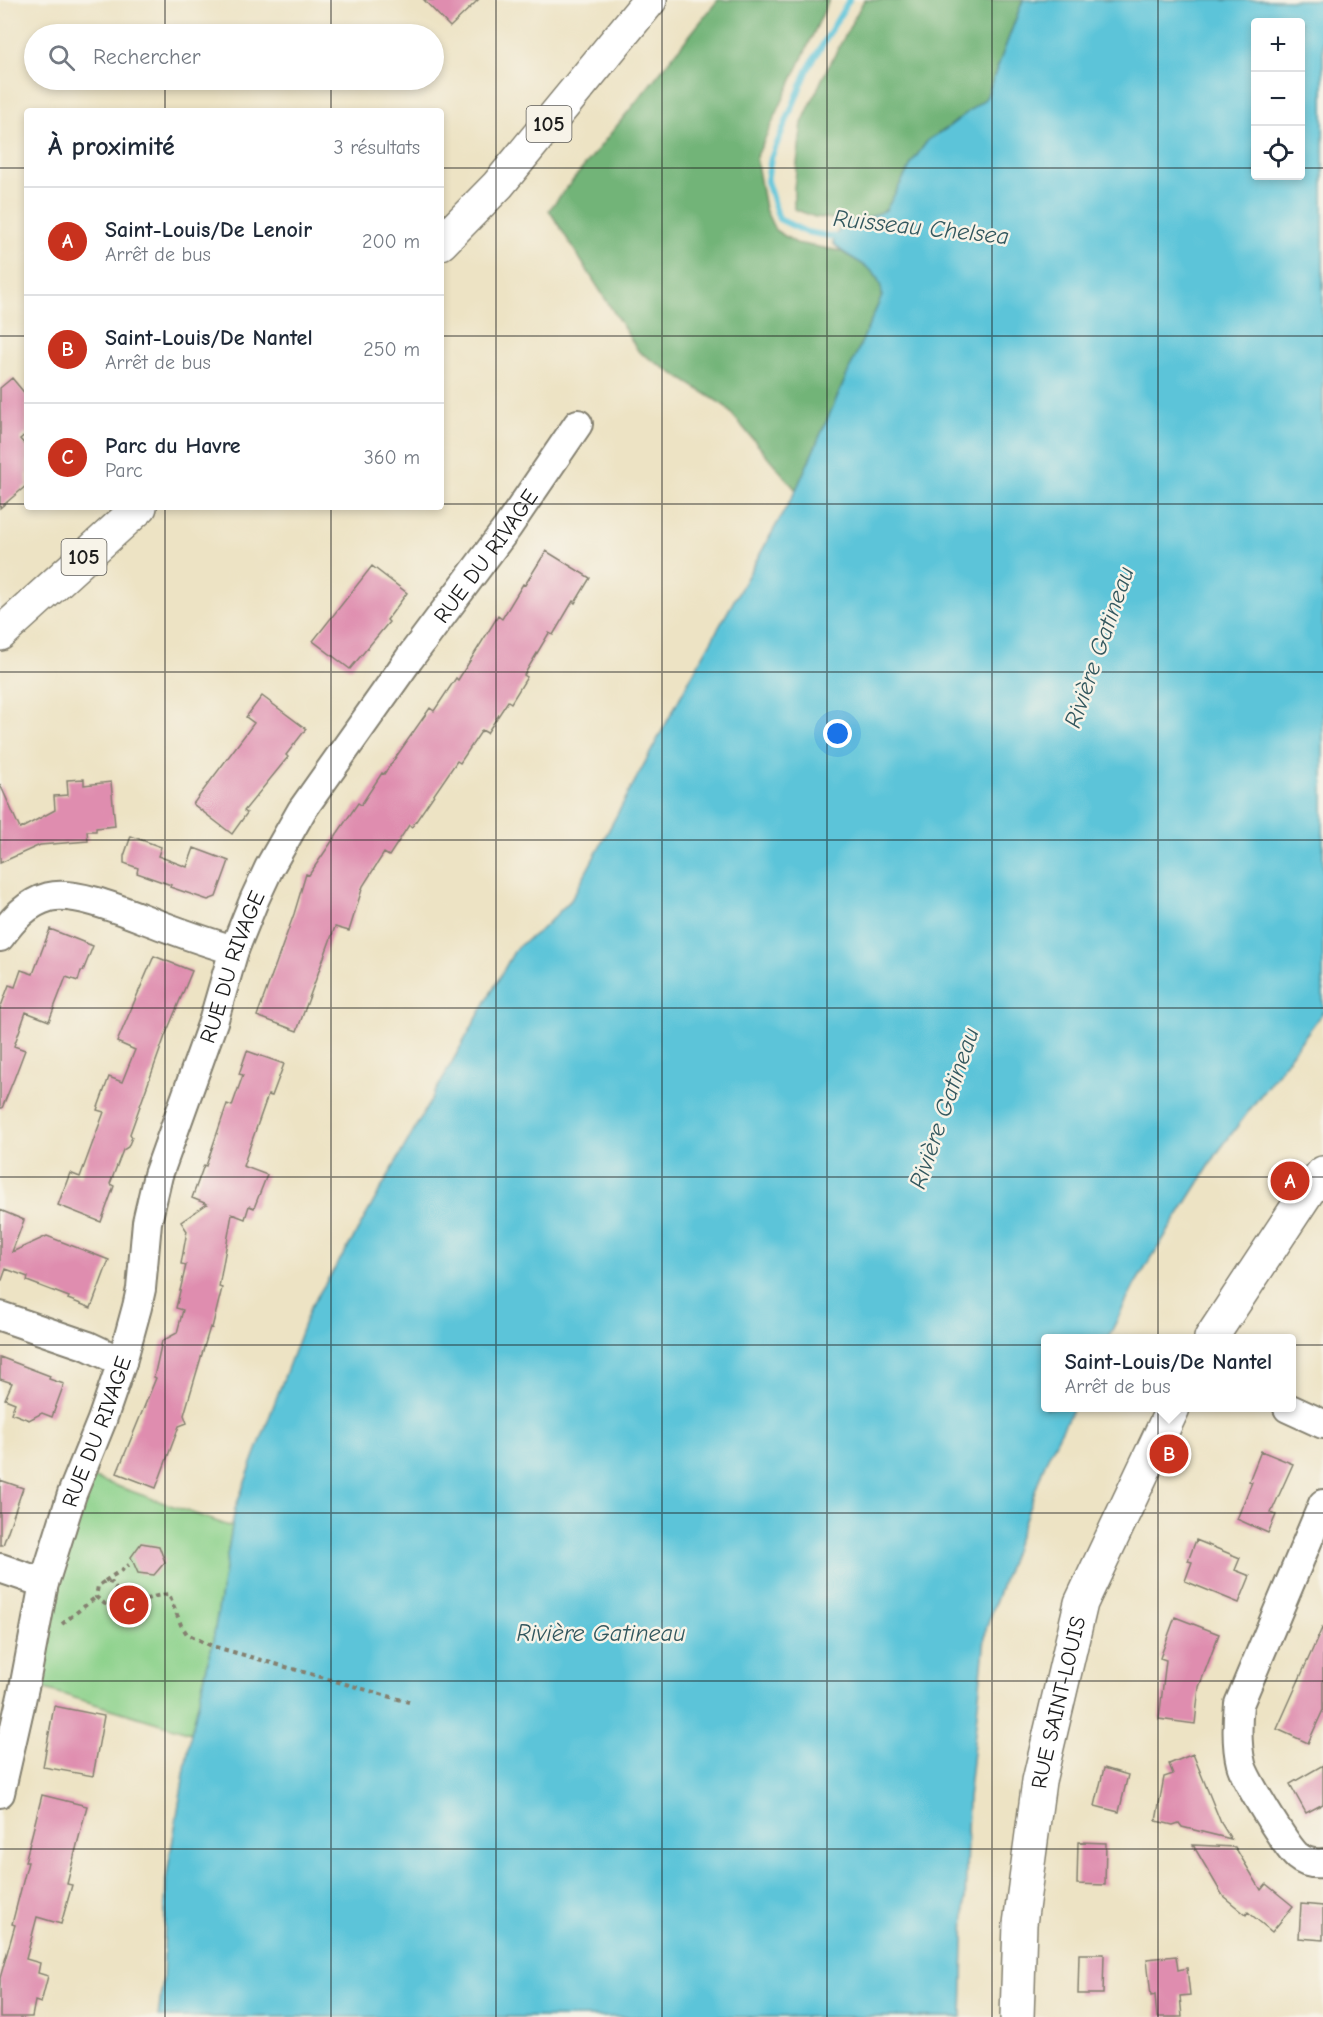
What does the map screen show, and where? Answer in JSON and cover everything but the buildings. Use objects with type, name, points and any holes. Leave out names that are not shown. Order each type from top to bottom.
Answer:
[{"type":"main road","name":"105","points":[[444,240],[498,185],[650,0]]},
{"type":"main road","name":"105","points":[[0,634],[137,510]]},
{"type":"main road","points":[[1214,1334],[1308,1191],[1323,1173]]},
{"type":"main road","name":"RUE SAINT-LOUIS","points":[[1017,2017],[1020,1924],[1039,1781],[1081,1603],[1171,1412]]},
{"type":"street","name":"RUE DU RIVAGE","points":[[0,1792],[37,1627],[44,1584],[72,1494],[102,1420],[122,1362],[141,1289],[144,1243],[158,1175],[214,1019],[234,951],[269,868],[303,810],[409,659],[507,528],[578,424]]},
{"type":"street","points":[[0,937],[10,923],[30,905],[52,897],[65,896],[115,908],[234,951]]},
{"type":"street","points":[[0,1316],[88,1347],[122,1362]]},
{"type":"street","points":[[1296,1411],[1323,1424]]},
{"type":"street","points":[[1323,1504],[1239,1704],[1236,1732],[1241,1767],[1271,1819],[1297,1856],[1314,1864],[1323,1863]]},
{"type":"street","points":[[0,1568],[44,1584]]},
{"type":"path","points":[[37,1627],[63,1624],[96,1597],[98,1586],[129,1565]]},
{"type":"path","points":[[96,1597],[105,1604],[114,1600],[117,1594],[115,1586],[105,1581]]},
{"type":"path","points":[[114,1600],[125,1604],[160,1594],[169,1594],[187,1634],[212,1646],[409,1702]]},
{"type":"green space","points":[[718,0],[829,0],[756,158],[765,209],[775,230],[796,243],[840,251],[872,269],[882,286],[882,296],[796,490],[725,406],[639,352],[549,210]]},
{"type":"green space","points":[[864,0],[1023,0],[986,98],[928,140],[913,161],[886,210],[868,218],[851,221],[815,217],[794,209],[794,188],[802,123],[823,77]]},
{"type":"green space","points":[[80,1473],[232,1527],[212,1646],[191,1733],[25,1683]]},
{"type":"water","name":"Rivière Gatineau","points":[[1023,0],[1323,0],[1323,1012],[1218,1152],[1135,1284],[1110,1334],[1041,1334],[1041,1412],[1071,1412],[1045,1463],[986,1629],[968,1799],[962,2017],[158,2017],[163,1980],[166,1880],[191,1733],[212,1646],[235,1509],[310,1308],[350,1244],[516,948],[542,929],[571,900],[691,677],[796,490],[882,296],[881,285],[877,277],[871,270],[840,250],[833,243],[834,237],[841,227],[851,221],[868,218],[886,210],[913,161],[928,140],[986,98]]},
{"type":"waterway","name":"Ruisseau Chelsea","points":[[841,238],[806,232],[779,219],[767,181],[771,158],[808,69],[849,0]]},
{"type":"place","name":"Saint-Louis/De Lenoir","points":[[1290,1181]]},
{"type":"place","name":"Saint-Louis/De Nantel","points":[[1169,1454]]},
{"type":"place","name":"Parc du Havre","points":[[129,1605]]}]
